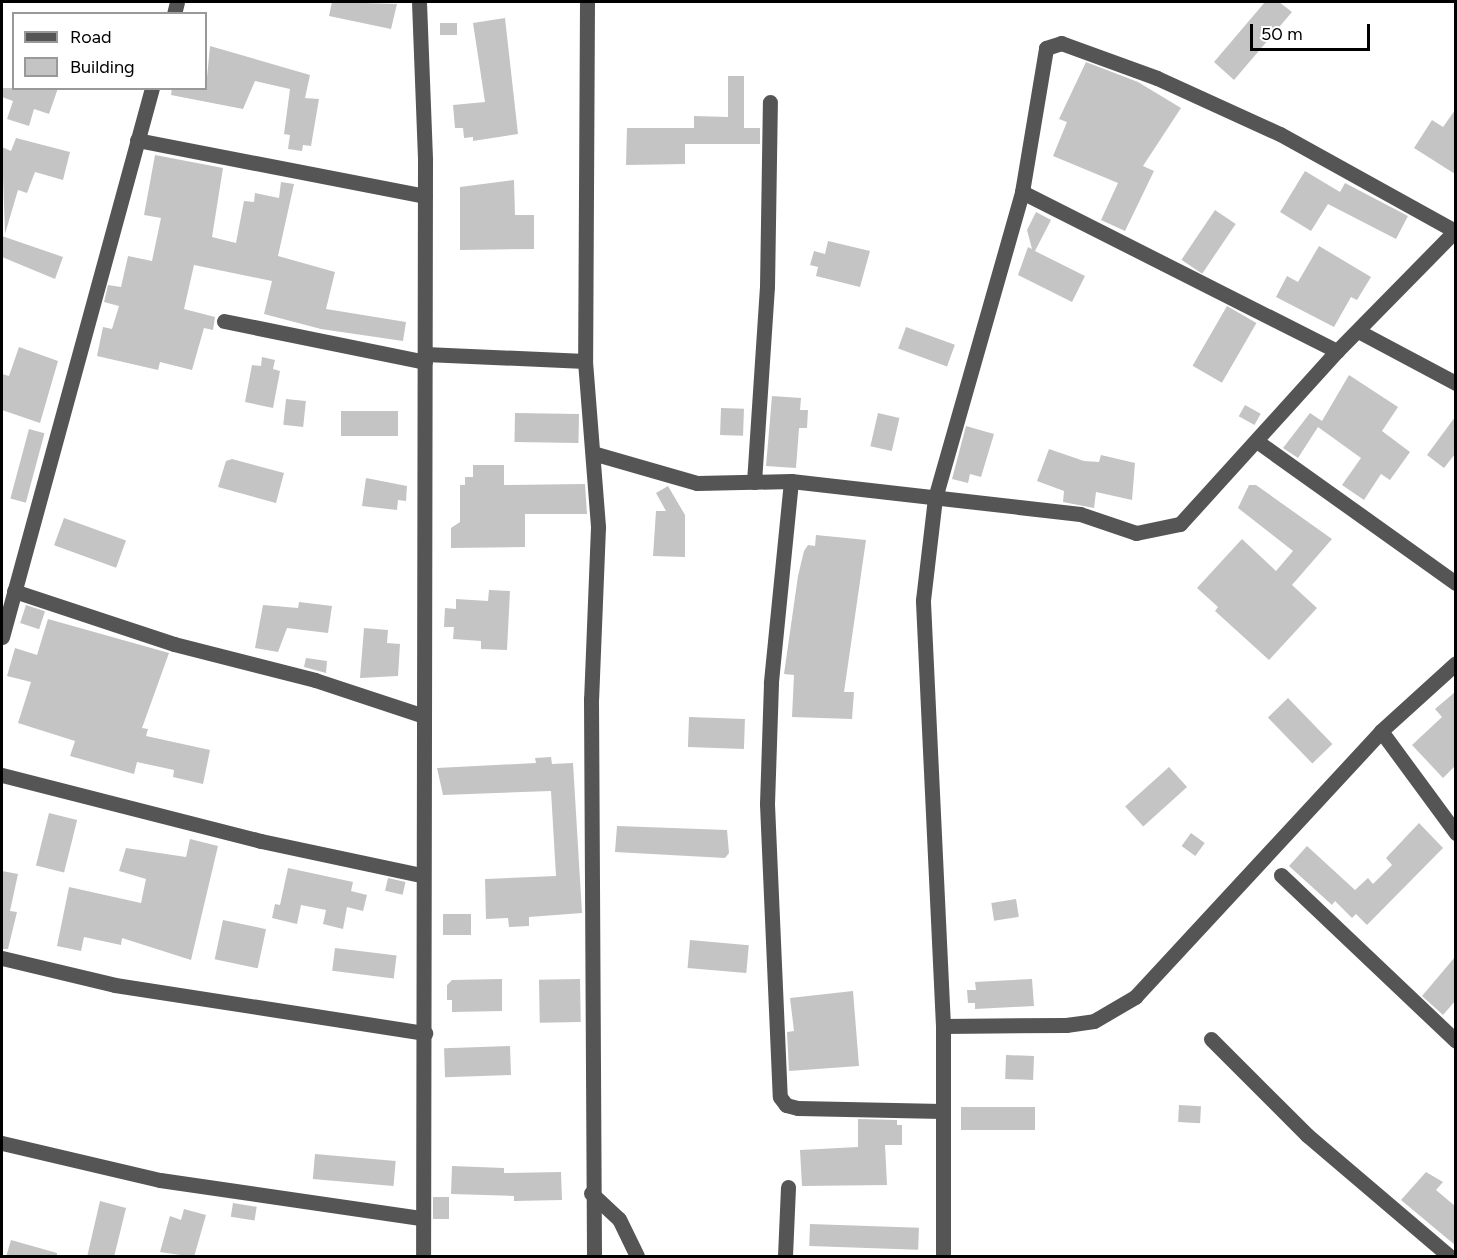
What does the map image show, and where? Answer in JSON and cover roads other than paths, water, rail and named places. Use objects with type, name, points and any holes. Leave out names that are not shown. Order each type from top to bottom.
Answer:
[{"type":"street","points":[[419,2],[425,196],[421,715],[421,875],[425,1034],[423,1257]]},
{"type":"street","points":[[587,2],[585,361],[596,454],[591,1193],[594,1257]]},
{"type":"street","points":[[596,454],[697,483],[790,481],[934,498],[1080,514],[1136,533],[1180,524],[1258,442],[1337,351],[1455,231],[1280,134],[1157,78],[1061,43],[1046,48],[1022,192],[934,498],[923,600],[943,1026],[943,1257]]},
{"type":"street","points":[[2,638],[10,587],[151,90]]},
{"type":"street","points":[[754,482],[767,287],[770,102]]},
{"type":"street","points":[[137,140],[425,196]]},
{"type":"street","points":[[1022,192],[1337,351]]},
{"type":"street","points":[[224,321],[425,358],[585,361]]},
{"type":"street","points":[[1358,331],[1455,383]]},
{"type":"street","points":[[1258,442],[1455,584]]},
{"type":"street","points":[[790,481],[771,683],[767,804],[780,1097],[786,1105],[798,1108],[942,1112]]},
{"type":"street","points":[[10,587],[174,644],[315,680],[421,715]]},
{"type":"street","points":[[943,1026],[1076,1024],[1094,1021],[1135,997],[1381,731],[1455,663]]},
{"type":"street","points":[[1381,731],[1455,833]]},
{"type":"street","points":[[2,775],[261,841],[421,875]]},
{"type":"street","points":[[1281,875],[1455,1041]]},
{"type":"street","points":[[2,958],[115,985],[425,1034]]},
{"type":"street","points":[[1211,1039],[1307,1135],[1449,1257]]},
{"type":"street","points":[[2,1143],[160,1180],[422,1218]]},
{"type":"street","points":[[785,1257],[788,1187]]},
{"type":"street","points":[[591,1193],[619,1219],[637,1257]]}]
